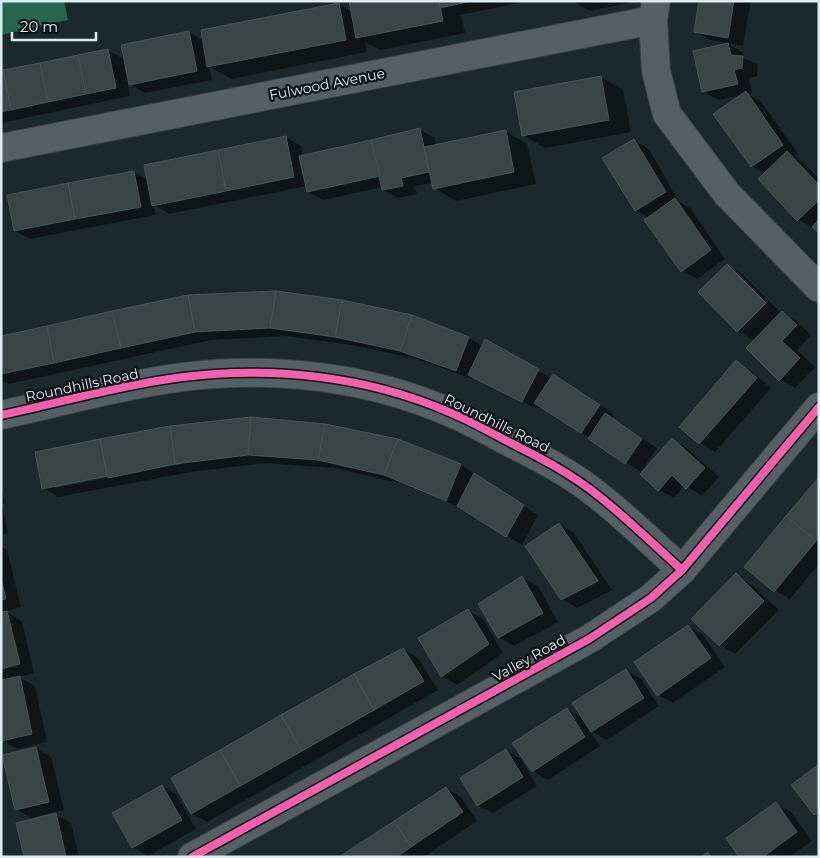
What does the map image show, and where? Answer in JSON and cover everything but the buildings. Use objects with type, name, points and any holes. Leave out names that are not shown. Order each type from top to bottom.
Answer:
[{"type":"street","name":"Fulwood Avenue","points":[[1,148],[654,11]]},
{"type":"street","points":[[654,11],[656,71],[667,114],[727,194],[819,288]]},
{"type":"street","name":"Roundhills Road","points":[[1,415],[182,377],[221,374],[273,373],[328,377],[375,387],[449,411],[550,462],[600,496],[682,570]]},
{"type":"street","name":"Valley Road","points":[[192,857],[588,639],[651,598],[682,570],[819,407]]},
{"type":"green space","points":[[1,1],[64,1],[68,20],[1,35]]},
{"type":"cycle path","points":[[1,415],[114,389],[183,377],[250,373],[284,374],[352,382],[417,400],[464,418],[555,466],[611,506],[682,570]]},
{"type":"cycle path","points":[[192,857],[589,639],[651,598],[682,570],[819,407]]}]
